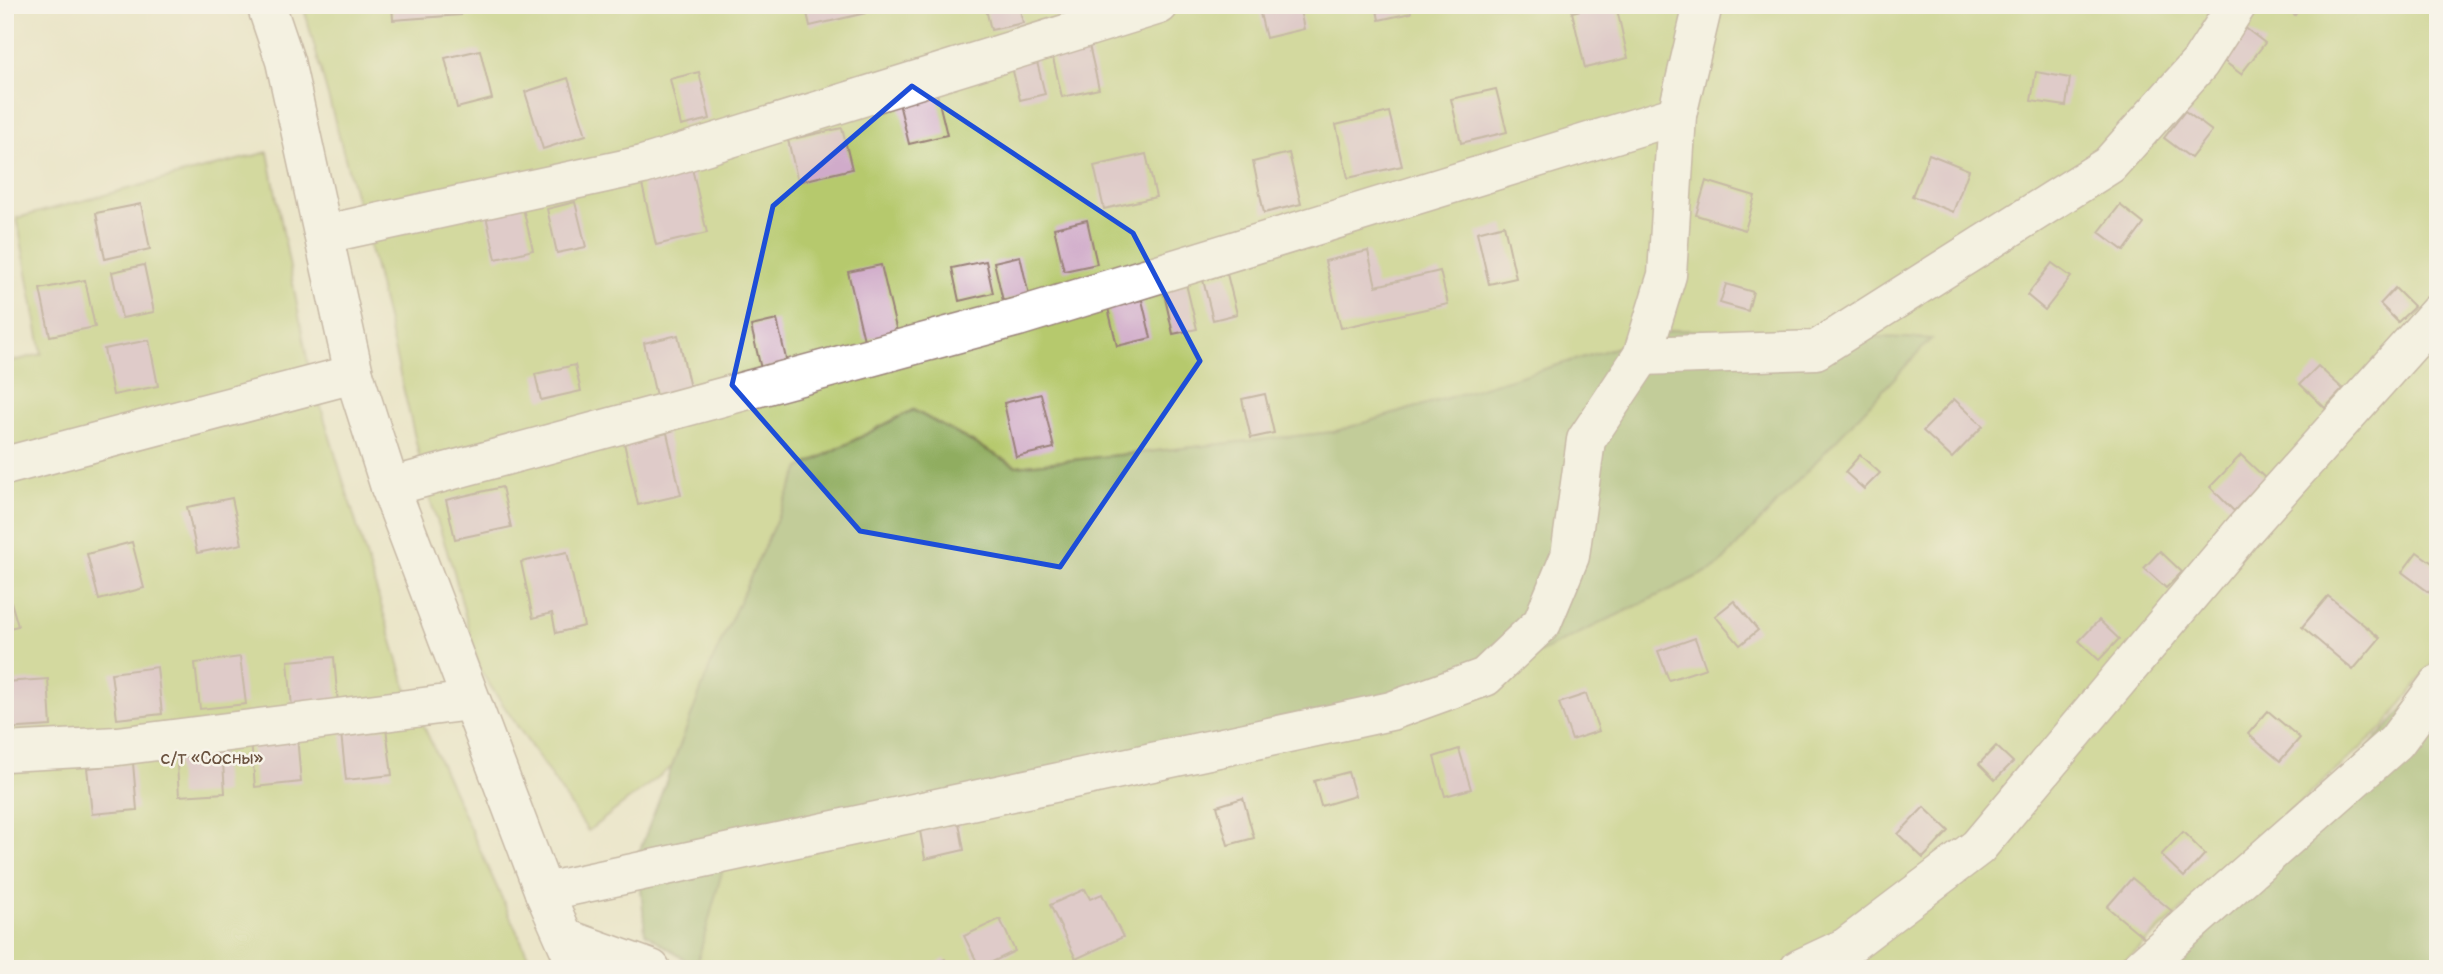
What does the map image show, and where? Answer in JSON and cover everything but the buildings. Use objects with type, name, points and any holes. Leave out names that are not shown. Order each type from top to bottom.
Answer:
[{"type":"main road","points":[[266,5],[285,61],[354,374],[390,487],[544,892],[571,953],[650,969]]},
{"type":"main road","points":[[325,234],[643,165],[1159,5]]},
{"type":"main road","points":[[544,892],[1391,711],[1485,677],[1542,623],[1570,556],[1586,439],[1642,356],[1667,275],[1677,115],[1703,5]]},
{"type":"main road","points":[[1642,356],[1816,350],[2109,165],[2200,63],[2237,5]]},
{"type":"main road","points":[[390,487],[1018,317],[1677,115]]},
{"type":"main road","points":[[1799,969],[1846,947],[1978,847],[2244,530],[2438,313]]},
{"type":"main road","points":[[5,466],[354,374]]},
{"type":"main road","points":[[2139,969],[2396,742],[2438,685]]},
{"type":"main road","points":[[5,752],[118,746],[470,701]]},
{"type":"highlighted area","points":[[912,86],[1133,233],[1200,361],[1060,567],[860,531],[732,385],[773,206]]},
{"type":"green space","points":[[303,5],[2438,5],[2438,656],[2384,727],[2117,969],[699,969],[696,967],[722,868],[1528,658],[1717,567],[1930,339],[1675,330],[1333,432],[1016,466],[913,410],[800,468],[711,664],[674,765],[588,831],[479,669],[454,572],[428,493],[373,260]]},
{"type":"green space","name":"с/т «Сосны»","points":[[268,152],[309,368],[406,687],[534,969],[5,969],[5,363],[42,354],[17,218]]},
{"type":"green space","points":[[1675,330],[1931,339],[1717,567],[1528,658],[723,868],[696,967],[645,933],[638,855],[711,664],[800,468],[913,410],[1016,466],[1333,432]]},
{"type":"green space","points":[[2438,672],[2438,969],[2165,969]]}]
